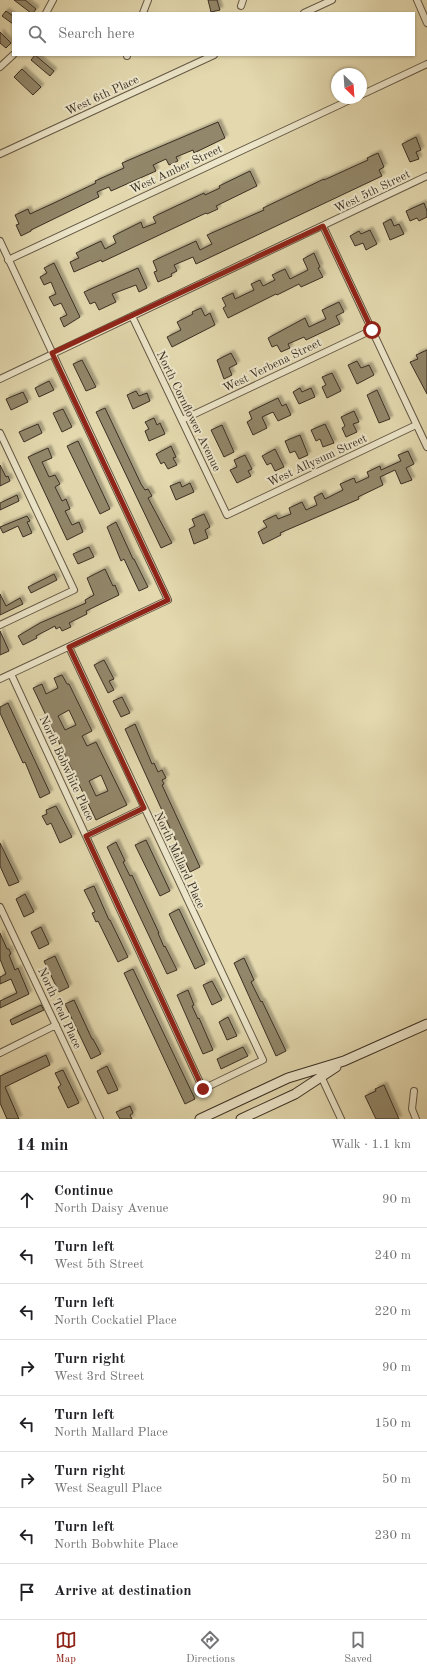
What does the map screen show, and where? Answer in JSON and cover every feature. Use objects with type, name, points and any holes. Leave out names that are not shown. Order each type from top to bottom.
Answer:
[{"type":"street","points":[[47,12],[53,0]]},
{"type":"street","points":[[143,12],[148,0]]},
{"type":"street","points":[[306,12],[332,0]]},
{"type":"street","points":[[417,0],[427,23]]},
{"type":"street","points":[[0,67],[12,56]]},
{"type":"street","name":"West 6th Place","points":[[0,154],[212,56]]},
{"type":"street","points":[[367,91],[427,64]]},
{"type":"street","name":"West Amber Street","points":[[8,260],[341,104]]},
{"type":"street","name":"West 5th Street","points":[[0,379],[427,176]]},
{"type":"street","points":[[323,226],[427,447]]},
{"type":"street","points":[[0,241],[168,600],[0,679]]},
{"type":"street","name":"North Cornflower Avenue","points":[[132,316],[226,515]]},
{"type":"street","name":"West Verbena Street","points":[[182,420],[372,330]]},
{"type":"street","name":"West Allysum Street","points":[[226,515],[416,425]]},
{"type":"street","points":[[0,433],[74,590],[0,625]]},
{"type":"street","name":"North Mallard Place","points":[[69,647],[263,1060],[203,1089]]},
{"type":"street","name":"North Bobwhite Place","points":[[11,674],[203,1089]]},
{"type":"street","points":[[86,836],[144,808]]},
{"type":"street","name":"North Teal Place","points":[[0,907],[100,1119]]},
{"type":"street","points":[[241,1119],[295,1094],[320,1073],[427,1024]]},
{"type":"street","points":[[0,1053],[56,1025]]},
{"type":"street","points":[[200,1119],[288,1078],[320,1073]]},
{"type":"street","points":[[320,1073],[341,1119]]},
{"type":"street","points":[[414,1091],[412,1109],[416,1119]]},
{"type":"building","points":[[14,0],[25,0],[36,9],[34,12],[30,12]]},
{"type":"building","points":[[208,0],[217,0],[220,10],[211,12]]},
{"type":"building","points":[[6,11],[12,15],[12,23],[2,16]]},
{"type":"building","points":[[0,32],[11,43],[6,48],[0,43]]},
{"type":"building","points":[[34,56],[36,56],[54,71],[50,76],[31,60]]},
{"type":"building","points":[[22,69],[41,87],[33,95],[14,77]]},
{"type":"building","points":[[218,122],[225,138],[194,153],[193,150],[176,157],[178,161],[169,165],[166,159],[153,165],[156,171],[111,191],[109,187],[97,192],[99,197],[21,236],[16,225],[19,224],[15,215],[28,209],[30,214],[124,168],[122,163]]},
{"type":"building","points":[[416,137],[421,150],[416,152],[419,159],[410,162],[402,144]]},
{"type":"building","points":[[378,153],[384,167],[379,170],[382,176],[196,264],[193,257],[174,265],[177,271],[171,274],[172,276],[158,282],[154,272],[157,271],[153,261],[196,241],[200,250],[212,244],[207,235],[264,210],[263,208],[368,160],[367,158]]},
{"type":"building","points":[[250,171],[257,186],[216,206],[218,209],[207,214],[206,213],[102,262],[101,260],[74,272],[70,262],[79,258],[76,253],[101,241],[105,249],[116,243],[113,236],[141,222],[143,228],[156,223],[153,217],[204,193],[205,195],[220,188],[219,186]]},
{"type":"building","points":[[424,203],[427,211],[427,217],[419,221],[417,218],[410,221],[406,211]]},
{"type":"building","points":[[391,219],[394,226],[399,224],[404,234],[390,240],[383,223]]},
{"type":"building","points":[[370,230],[377,244],[366,250],[363,243],[355,246],[350,236],[359,231],[361,234]]},
{"type":"building","points":[[314,253],[320,267],[318,268],[323,277],[301,287],[299,284],[228,318],[223,308],[226,306],[222,298],[233,293],[235,299],[254,290],[251,284],[260,280],[263,286],[275,280],[272,275],[285,269],[290,279],[308,270],[303,259]]},
{"type":"building","points":[[54,263],[80,317],[64,327],[60,318],[67,315],[61,303],[54,306],[49,297],[56,294],[51,282],[44,285],[40,277],[47,273],[44,268]]},
{"type":"building","points":[[138,268],[147,288],[139,292],[136,285],[112,294],[116,302],[99,310],[95,302],[90,304],[84,292]]},
{"type":"building","points":[[339,302],[344,312],[336,316],[340,324],[306,340],[304,337],[288,344],[290,348],[281,352],[277,345],[272,347],[268,338],[305,318],[309,327],[326,319],[322,310]]},
{"type":"building","points":[[201,308],[205,316],[210,313],[215,325],[172,347],[167,337],[181,330],[177,322]]},
{"type":"building","points":[[427,350],[427,394],[410,362],[418,359],[416,355]]},
{"type":"building","points":[[231,353],[237,364],[229,368],[232,375],[224,379],[217,360]]},
{"type":"building","points":[[82,360],[96,387],[86,391],[73,364]]},
{"type":"building","points":[[357,361],[361,368],[369,365],[374,375],[357,384],[348,365]]},
{"type":"building","points":[[332,373],[341,391],[327,398],[322,387],[326,385],[322,377]]},
{"type":"building","points":[[49,381],[54,390],[39,397],[35,388]]},
{"type":"building","points":[[300,388],[302,392],[311,388],[315,397],[299,404],[293,392]]},
{"type":"building","points":[[377,390],[390,419],[379,423],[367,395]]},
{"type":"building","points":[[136,391],[139,396],[147,393],[150,401],[133,409],[127,395]]},
{"type":"building","points":[[23,392],[28,402],[11,410],[6,399]]},
{"type":"building","points":[[278,398],[282,406],[286,404],[291,415],[278,421],[273,412],[262,417],[267,428],[253,435],[247,422],[252,419],[249,412]]},
{"type":"building","points":[[105,408],[141,484],[145,490],[148,489],[152,496],[148,498],[172,543],[161,548],[96,412]]},
{"type":"building","points":[[63,409],[72,427],[62,432],[53,413]]},
{"type":"building","points":[[354,411],[359,422],[353,424],[357,432],[346,437],[342,428],[345,426],[341,417]]},
{"type":"building","points":[[154,418],[157,425],[160,423],[165,434],[149,441],[145,431],[149,429],[145,422]]},
{"type":"building","points":[[38,424],[42,433],[24,442],[19,432]]},
{"type":"building","points":[[325,424],[334,443],[323,447],[320,439],[316,441],[311,430]]},
{"type":"building","points":[[222,425],[234,452],[224,457],[211,430]]},
{"type":"building","points":[[300,435],[308,455],[299,459],[295,451],[290,453],[285,441]]},
{"type":"building","points":[[78,441],[110,509],[100,514],[67,446]]},
{"type":"building","points":[[171,446],[176,457],[173,458],[177,465],[168,469],[164,462],[161,464],[156,454]]},
{"type":"building","points":[[48,448],[52,458],[42,462],[49,477],[55,475],[60,484],[55,487],[62,501],[66,499],[70,509],[65,511],[72,525],[79,522],[83,532],[67,540],[28,457]]},
{"type":"building","points":[[275,449],[284,467],[275,471],[271,463],[267,465],[262,456]]},
{"type":"building","points":[[408,451],[414,464],[406,468],[412,480],[401,484],[395,470],[380,477],[383,485],[358,497],[359,499],[280,533],[281,535],[263,544],[258,532],[267,527],[263,521],[276,515],[278,519],[291,514],[289,508],[302,502],[306,510],[317,505],[314,497],[322,493],[325,499],[343,490],[340,484],[354,478],[356,483],[369,477],[367,472],[380,466],[381,470],[401,461],[398,455]]},
{"type":"building","points":[[245,455],[252,469],[248,471],[251,476],[237,483],[230,470],[237,467],[234,460]]},
{"type":"building","points":[[0,465],[6,477],[8,476],[10,481],[0,486]]},
{"type":"building","points":[[180,482],[182,487],[190,483],[194,492],[176,500],[170,486]]},
{"type":"building","points":[[17,495],[19,501],[0,510],[0,503]]},
{"type":"building","points":[[204,514],[210,527],[205,530],[208,538],[194,544],[189,529],[195,526],[192,519]]},
{"type":"building","points":[[27,516],[30,521],[27,522],[32,533],[23,537],[18,526],[3,533],[0,527]]},
{"type":"building","points":[[116,522],[148,587],[139,591],[124,559],[121,561],[107,527]]},
{"type":"building","points":[[89,547],[94,557],[78,564],[73,554]]},
{"type":"building","points":[[105,569],[113,586],[115,585],[119,595],[86,611],[87,614],[69,623],[71,627],[62,631],[60,627],[56,629],[55,626],[23,645],[18,636],[40,623],[86,603],[85,600],[94,595],[87,578]]},
{"type":"building","points":[[54,574],[57,580],[31,593],[28,587]]},
{"type":"building","points":[[0,594],[6,606],[20,598],[23,604],[0,615]]},
{"type":"building","points":[[0,631],[9,651],[0,655]]},
{"type":"building","points":[[104,660],[114,679],[109,681],[114,690],[108,693],[94,665]]},
{"type":"building","points":[[62,675],[67,684],[69,684],[92,731],[82,736],[87,746],[96,742],[127,805],[96,820],[33,688],[42,684],[46,694],[58,688],[54,678]],"holes":[[[69,710],[76,725],[65,730],[58,716]],[[101,775],[108,791],[96,796],[89,781]]]},
{"type":"building","points":[[122,697],[130,713],[121,717],[113,701]]},
{"type":"building","points":[[8,703],[50,793],[40,798],[25,762],[23,763],[0,713],[0,707]]},
{"type":"building","points":[[135,724],[152,764],[154,763],[158,772],[162,770],[166,778],[162,780],[164,784],[162,785],[200,867],[190,872],[125,729]]},
{"type":"building","points":[[56,806],[72,837],[60,843],[51,823],[47,825],[42,816],[47,814],[46,810]]},
{"type":"building","points":[[146,840],[170,891],[160,896],[135,845]]},
{"type":"building","points":[[116,842],[125,861],[123,862],[130,876],[132,875],[164,947],[165,946],[177,970],[167,974],[107,847]]},
{"type":"building","points":[[0,843],[19,882],[9,886],[0,866]]},
{"type":"building","points":[[94,886],[128,957],[118,962],[98,921],[96,922],[92,913],[95,912],[84,890]]},
{"type":"building","points":[[25,894],[34,912],[24,917],[16,899]]},
{"type":"building","points":[[179,909],[205,964],[195,969],[169,914]]},
{"type":"building","points":[[41,927],[49,944],[39,949],[31,932]]},
{"type":"building","points":[[0,933],[7,949],[9,949],[11,954],[9,955],[15,970],[18,968],[29,994],[0,1008],[0,1001],[17,993],[11,979],[0,984],[0,977],[6,974],[0,959]]},
{"type":"building","points":[[55,956],[69,987],[59,992],[44,961]]},
{"type":"building","points":[[244,958],[254,980],[251,982],[261,1002],[262,1001],[286,1051],[276,1056],[234,963]]},
{"type":"building","points":[[133,969],[195,1099],[185,1104],[124,973]]},
{"type":"building","points":[[212,981],[222,1000],[212,1005],[203,985]]},
{"type":"building","points":[[188,990],[194,1005],[192,1006],[213,1050],[203,1054],[177,995]]},
{"type":"building","points":[[74,1000],[92,1039],[101,1054],[91,1059],[65,1004]]},
{"type":"building","points":[[41,1005],[44,1010],[12,1025],[10,1020]]},
{"type":"building","points":[[228,1017],[237,1036],[227,1040],[219,1022]]},
{"type":"building","points":[[243,1047],[248,1056],[221,1069],[217,1059]]},
{"type":"building","points":[[46,1055],[50,1065],[5,1087],[19,1119],[7,1119],[0,1103],[0,1076]]},
{"type":"building","points":[[107,1066],[118,1090],[108,1094],[97,1071]]},
{"type":"building","points":[[63,1070],[79,1103],[68,1108],[58,1087],[61,1085],[55,1073]]},
{"type":"building","points":[[384,1085],[399,1119],[376,1119],[365,1096]]},
{"type":"building","points":[[130,1106],[133,1113],[130,1115],[132,1119],[120,1119],[116,1112]]},
{"type":"route","points":[[203,1089],[86,836],[144,808],[69,647],[168,600],[52,353],[323,226],[372,330]]}]
